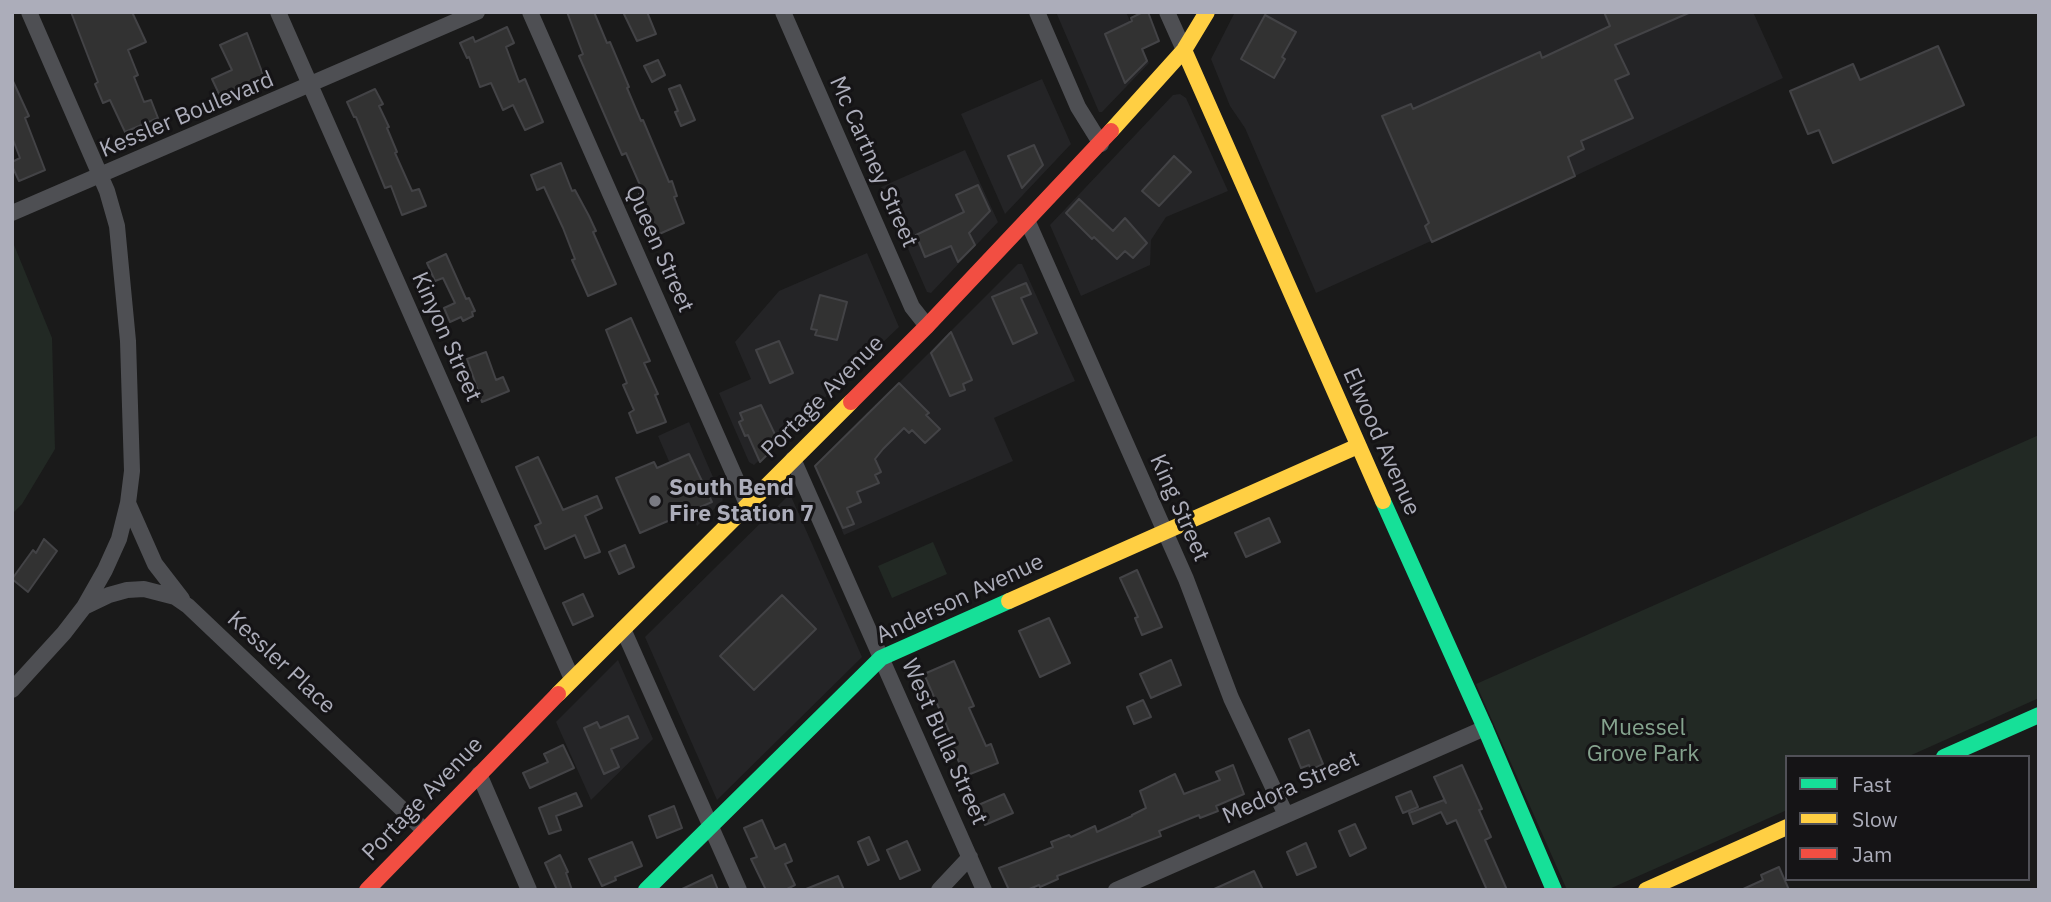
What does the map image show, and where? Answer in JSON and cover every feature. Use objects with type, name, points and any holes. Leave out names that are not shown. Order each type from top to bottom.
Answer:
[{"type":"street","points":[[12,214],[100,175],[29,12]]},
{"type":"street","name":"Kinyon Street","points":[[278,12],[572,679]]},
{"type":"street","name":"Kessler Boulevard","points":[[12,690],[84,607],[119,539],[128,503],[132,471],[124,281],[117,226],[100,175],[477,12]]},
{"type":"street","name":"Queen Street","points":[[530,12],[747,504]]},
{"type":"street","name":"Mc Cartney Street","points":[[783,12],[912,307],[927,326]]},
{"type":"street","points":[[1037,12],[1078,107],[1101,144]]},
{"type":"street","name":"Elwood Avenue","points":[[1167,12],[1485,728],[1554,890]]},
{"type":"street","name":"Portage Avenue","points":[[368,890],[572,679],[927,326],[1101,144],[1184,50],[1207,12]]},
{"type":"street","name":"King Street","points":[[1027,220],[1186,579],[1231,698],[1286,815]]},
{"type":"street","name":"Anderson Avenue","points":[[646,890],[881,658],[1358,446]]},
{"type":"street","name":"West Bulla Street","points":[[793,458],[984,890]]},
{"type":"street","points":[[128,503],[155,564],[170,587],[188,606]]},
{"type":"street","name":"Kessler Place","points":[[84,607],[127,590],[144,589],[175,597],[188,606],[424,830]]},
{"type":"street","points":[[623,629],[739,890]]},
{"type":"street","points":[[1949,755],[2039,715]]},
{"type":"street","name":"Medora Street","points":[[1116,890],[1485,728]]},
{"type":"street","points":[[479,774],[529,890]]},
{"type":"street","points":[[1646,890],[1785,828]]},
{"type":"street","points":[[939,890],[970,857]]},
{"type":"shaded area","points":[[1056,12],[1126,12],[1149,63],[1102,112],[1099,112]]},
{"type":"shaded area","points":[[1235,12],[1753,12],[1783,78],[1316,293],[1245,128],[1230,106],[1211,59]]},
{"type":"shaded area","points":[[1042,79],[1071,144],[1005,214],[961,114]]},
{"type":"shaded area","points":[[1180,94],[1186,98],[1228,191],[1166,217],[1151,240],[1150,265],[1081,296],[1050,225],[1173,95]]},
{"type":"shaded area","points":[[965,150],[998,222],[931,293],[927,292],[881,187]]},
{"type":"shaded area","points":[[867,253],[899,327],[754,465],[749,462],[719,393],[751,379],[735,342],[779,291]]},
{"type":"shaded area","points":[[1018,264],[1022,264],[1075,381],[994,418],[1013,461],[844,535],[815,467]]},
{"type":"shaded area","points":[[689,422],[723,500],[697,526],[658,436]]},
{"type":"shaded area","points":[[790,494],[862,657],[717,800],[645,637]]},
{"type":"shaded area","points":[[618,660],[653,739],[591,800],[556,722]]},
{"type":"green space","points":[[12,240],[52,338],[55,449],[22,504],[12,514]]},
{"type":"green space","name":"Muessel Grove Park","points":[[2039,435],[2039,698],[1911,755],[1785,755],[1785,811],[1607,890],[1567,890],[1476,684]]},
{"type":"green space","points":[[933,542],[947,574],[892,598],[878,566]]},
{"type":"building","points":[[71,12],[132,12],[146,42],[128,50],[138,75],[134,77],[144,102],[151,100],[158,118],[125,132],[110,100],[103,103],[95,84],[98,82]]},
{"type":"building","points":[[567,12],[594,12],[607,43],[610,42],[629,87],[627,88],[669,182],[672,181],[677,196],[674,197],[684,223],[657,235],[639,194],[643,192],[626,153],[622,155],[579,56],[583,54]]},
{"type":"building","points":[[623,12],[647,12],[656,34],[637,41]]},
{"type":"building","points":[[1148,12],[1159,41],[1142,49],[1147,61],[1125,83],[1105,34],[1132,21],[1131,18]]},
{"type":"building","points":[[1604,12],[1691,12],[1615,45],[1629,74],[1615,80],[1633,118],[1581,141],[1584,149],[1568,157],[1575,176],[1432,242],[1425,226],[1429,223],[1382,116],[1411,104],[1413,109],[1540,52],[1542,58],[1610,26]]},
{"type":"building","points":[[1265,15],[1296,32],[1274,78],[1241,59]]},
{"type":"building","points":[[507,27],[514,43],[506,47],[519,82],[525,79],[543,122],[525,130],[513,105],[503,110],[491,83],[480,87],[469,57],[467,58],[460,43],[473,37],[475,42]]},
{"type":"building","points":[[247,33],[264,77],[220,96],[212,79],[232,70],[220,45]]},
{"type":"building","points":[[1938,46],[1964,105],[1833,163],[1819,130],[1808,134],[1790,91],[1853,64],[1860,80]]},
{"type":"building","points":[[658,60],[665,75],[652,82],[644,66]]},
{"type":"building","points":[[12,79],[29,116],[25,118],[45,170],[19,181],[12,166],[12,162],[20,158],[12,137]]},
{"type":"building","points":[[680,85],[695,120],[681,126],[669,89]]},
{"type":"building","points":[[375,89],[383,104],[379,106],[389,127],[387,128],[397,152],[395,153],[412,191],[419,189],[426,206],[402,215],[391,186],[385,188],[356,117],[347,102]]},
{"type":"building","points":[[1034,145],[1043,165],[1022,188],[1008,156]]},
{"type":"building","points":[[1174,156],[1191,172],[1159,206],[1142,191]]},
{"type":"building","points":[[561,163],[572,191],[575,190],[596,231],[593,232],[616,284],[588,296],[572,260],[575,259],[563,228],[544,187],[537,190],[531,175]]},
{"type":"building","points":[[978,185],[990,211],[969,233],[975,245],[958,262],[951,246],[925,257],[916,235],[964,212],[956,195]]},
{"type":"building","points":[[1079,199],[1113,231],[1125,218],[1147,243],[1133,258],[1125,251],[1117,259],[1066,213]]},
{"type":"building","points":[[446,254],[466,299],[469,298],[475,311],[472,312],[473,316],[463,321],[461,317],[450,322],[444,308],[455,303],[443,278],[435,281],[427,263]]},
{"type":"building","points":[[1026,283],[1031,294],[1021,298],[1037,333],[1013,344],[992,297]]},
{"type":"building","points":[[820,295],[847,302],[837,340],[815,335],[817,330],[811,329]]},
{"type":"building","points":[[631,318],[650,361],[644,363],[658,394],[655,395],[666,422],[637,433],[629,413],[634,410],[623,385],[627,383],[606,330]]},
{"type":"building","points":[[951,332],[972,380],[963,384],[965,390],[950,396],[931,353]]},
{"type":"building","points":[[779,341],[793,373],[770,383],[756,350]]},
{"type":"building","points":[[486,352],[496,380],[503,377],[509,391],[482,402],[467,359]]},
{"type":"building","points":[[899,383],[929,413],[926,415],[940,429],[925,443],[912,430],[909,433],[904,428],[883,449],[875,459],[881,472],[875,475],[879,483],[857,492],[861,502],[847,508],[854,524],[843,528],[815,466]]},
{"type":"building","points":[[761,405],[779,443],[760,462],[739,422],[743,420],[740,413]]},
{"type":"building","name":"South Bend Fire Station 7","points":[[689,454],[712,502],[640,533],[616,478],[654,462],[657,468]]},
{"type":"building","points":[[538,457],[563,510],[597,496],[602,508],[585,516],[600,552],[585,558],[575,535],[545,549],[535,526],[541,523],[516,467]]},
{"type":"building","points":[[1269,518],[1280,542],[1246,557],[1235,533]]},
{"type":"building","points":[[44,539],[57,551],[28,592],[12,579],[33,550],[36,553]]},
{"type":"building","points":[[625,545],[634,567],[619,574],[609,552]]},
{"type":"building","points":[[1137,570],[1162,627],[1142,635],[1135,618],[1138,617],[1120,578]]},
{"type":"building","points":[[583,594],[593,616],[573,625],[563,603]]},
{"type":"building","points":[[782,595],[816,629],[754,690],[720,656]]},
{"type":"building","points":[[1049,618],[1070,663],[1040,677],[1019,631]]},
{"type":"building","points":[[1171,660],[1181,685],[1151,698],[1140,674]]},
{"type":"building","points":[[954,661],[974,706],[969,708],[986,746],[991,744],[998,763],[965,776],[924,674]]},
{"type":"building","points":[[1143,700],[1151,717],[1134,724],[1127,707]]},
{"type":"building","points":[[628,716],[638,738],[611,749],[619,767],[604,774],[584,728],[597,722],[600,728]]},
{"type":"building","points":[[1309,730],[1323,764],[1311,770],[1309,765],[1301,768],[1289,739]]},
{"type":"building","points":[[563,745],[574,768],[530,788],[523,773],[548,762],[544,754]]},
{"type":"building","points":[[1233,765],[1244,794],[1216,806],[1218,811],[1200,818],[1199,815],[1159,831],[1161,836],[1057,876],[1058,879],[1040,887],[1009,890],[999,868],[1053,847],[1051,842],[1069,835],[1071,837],[1095,826],[1097,832],[1132,816],[1146,808],[1140,791],[1175,774],[1184,794],[1220,780],[1216,772]]},
{"type":"building","points":[[1462,765],[1482,809],[1479,810],[1491,837],[1485,840],[1507,890],[1487,890],[1456,820],[1447,824],[1441,812],[1413,824],[1409,813],[1444,800],[1446,803],[1434,777]]},
{"type":"building","points":[[1411,791],[1418,807],[1403,813],[1396,797]]},
{"type":"building","points":[[576,793],[582,806],[556,816],[561,830],[549,834],[539,808]]},
{"type":"building","points":[[1004,794],[1013,813],[985,825],[976,806]]},
{"type":"building","points":[[674,806],[682,828],[657,838],[649,816]]},
{"type":"building","points":[[762,820],[775,849],[785,844],[792,861],[785,864],[795,885],[785,890],[766,890],[751,859],[757,857],[744,828]]},
{"type":"building","points":[[1355,824],[1366,848],[1350,856],[1339,831]]},
{"type":"building","points":[[869,837],[879,860],[868,865],[858,842]]},
{"type":"building","points":[[907,841],[920,870],[900,879],[887,850]]},
{"type":"building","points":[[632,842],[642,866],[615,877],[616,880],[602,886],[589,859]]},
{"type":"building","points":[[1306,843],[1316,867],[1297,875],[1287,852]]},
{"type":"building","points":[[560,855],[572,890],[557,890],[545,863]]},
{"type":"building","points":[[1779,867],[1789,890],[1741,890],[1763,880],[1761,875]]},
{"type":"building","points":[[1254,871],[1263,890],[1212,890]]},
{"type":"building","points":[[712,875],[718,890],[680,890]]},
{"type":"building","points":[[838,876],[844,890],[806,890],[806,889]]},
{"type":"traffic: fast","points":[[1383,501],[1554,890]]},
{"type":"traffic: fast","points":[[646,890],[881,658],[1009,601]]},
{"type":"traffic: fast","points":[[1949,755],[2039,715]]},
{"type":"traffic: slow","points":[[1111,131],[1184,50],[1207,12]]},
{"type":"traffic: slow","points":[[1184,50],[1383,501]]},
{"type":"traffic: slow","points":[[558,694],[851,402]]},
{"type":"traffic: slow","points":[[1009,601],[1358,446]]},
{"type":"traffic: slow","points":[[1646,890],[1785,828]]},
{"type":"traffic: jam","points":[[851,402],[927,326],[1111,131]]},
{"type":"traffic: jam","points":[[367,890],[558,694]]},
{"type":"place","name":"South Bend Fire Station 7","points":[[655,501]]}]
